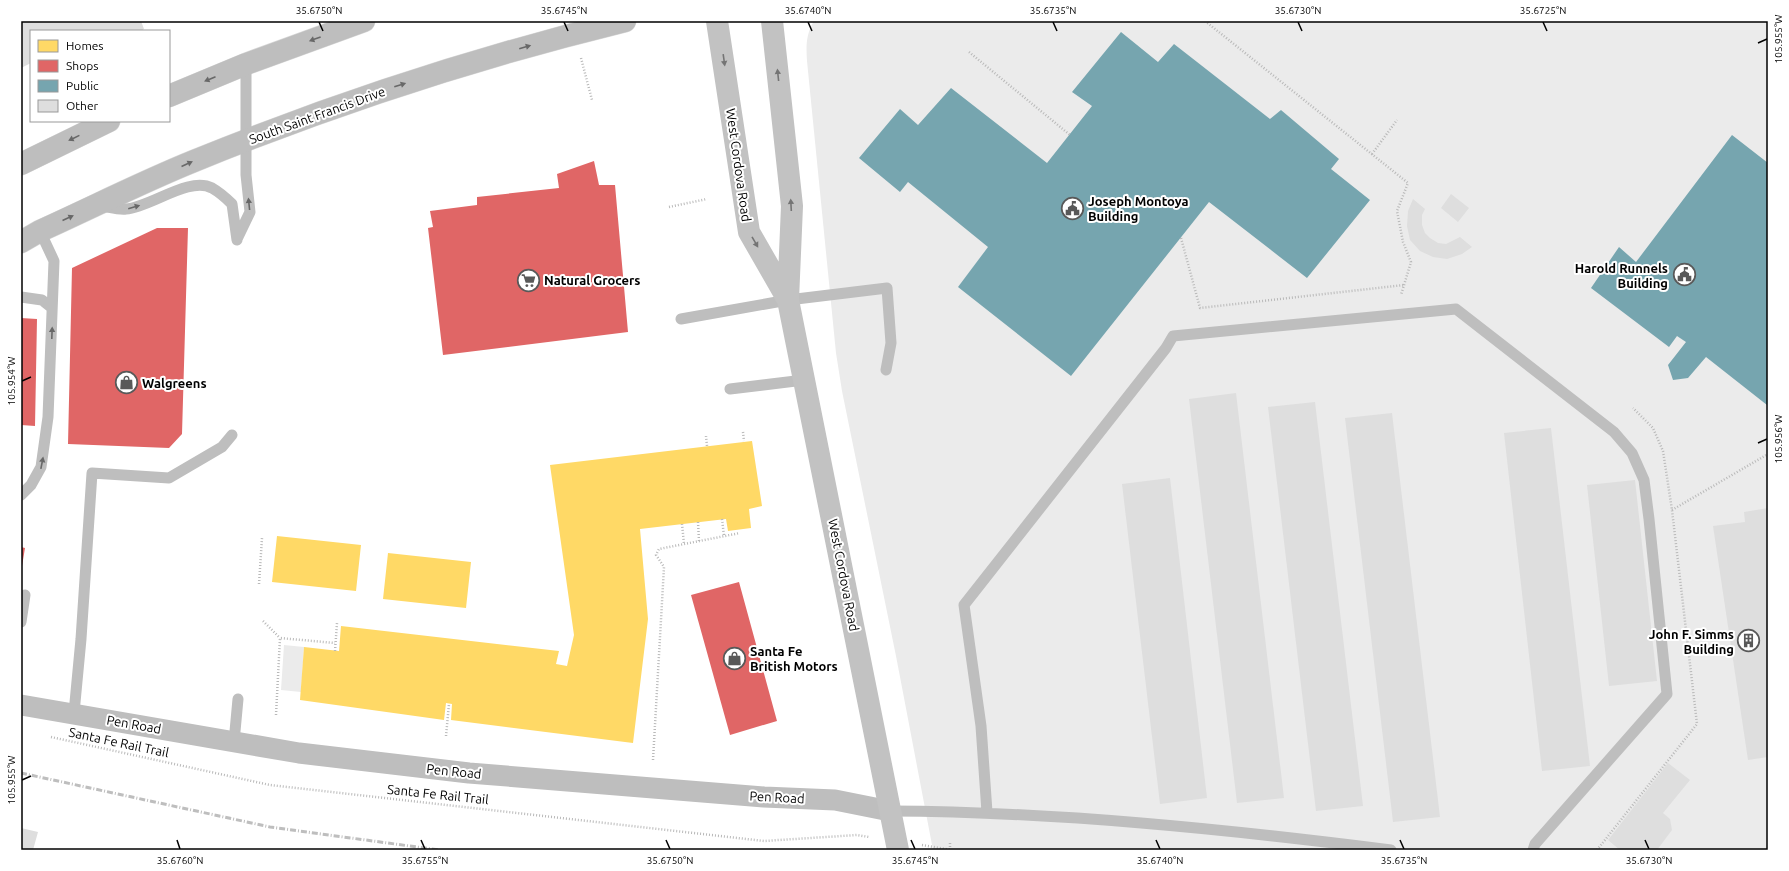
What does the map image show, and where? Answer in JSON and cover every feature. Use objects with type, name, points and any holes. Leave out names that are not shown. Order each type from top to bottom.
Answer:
[{"type":"highway","points":[[170,96],[246,64],[364,21]]},
{"type":"highway","name":"South Saint Francis Drive","points":[[21,242],[40,231],[192,162],[247,140],[374,94],[465,64],[553,38],[625,21]]},
{"type":"highway","points":[[21,164],[107,122]]},
{"type":"main road","name":"West Cordova Road","points":[[717,21],[749,232],[788,300]]},
{"type":"main road","name":"West Cordova Road","points":[[772,21],[792,206],[788,300],[898,850]]},
{"type":"street","name":"Pen Road","points":[[21,705],[299,753],[469,773],[764,796],[835,800],[890,811]]},
{"type":"lane","points":[[96,206],[127,209],[150,202],[186,187],[200,185],[206,186],[212,188],[232,204],[237,240],[250,212],[246,175],[246,64]]},
{"type":"lane","points":[[21,495],[31,485],[41,467],[48,417],[54,260],[40,231]]},
{"type":"lane","points":[[681,319],[788,300],[887,288],[891,343],[886,370]]},
{"type":"lane","points":[[21,297],[42,300],[52,308]]},
{"type":"lane","points":[[987,812],[981,726],[964,605],[1166,348],[1173,336],[1456,309],[1614,432],[1632,453],[1644,480],[1650,519],[1667,694],[1535,844],[1533,850]]},
{"type":"lane","points":[[730,389],[804,380]]},
{"type":"lane","points":[[74,713],[82,639],[92,473],[169,478],[222,447],[232,435]]},
{"type":"lane","points":[[21,622],[25,595]]},
{"type":"lane","points":[[234,742],[238,698]]},
{"type":"lane","points":[[890,811],[987,812],[1150,824],[1295,838],[1392,850]]},
{"type":"path","points":[[1205,21],[1408,183],[1397,211],[1403,242],[1411,262],[1393,315]]},
{"type":"path","points":[[580,52],[592,100]]},
{"type":"path","points":[[968,52],[1070,135]]},
{"type":"path","points":[[1372,154],[1397,120]]},
{"type":"path","points":[[669,207],[707,199]]},
{"type":"path","points":[[1181,238],[1200,308],[1404,285]]},
{"type":"path","points":[[1633,408],[1653,428],[1663,450],[1672,510],[1768,454]]},
{"type":"path","points":[[743,432],[744,442]]},
{"type":"path","points":[[706,436],[707,446]]},
{"type":"path","points":[[722,519],[724,536]]},
{"type":"path","points":[[698,522],[699,541]]},
{"type":"path","points":[[682,524],[684,544]]},
{"type":"path","points":[[653,760],[664,567],[656,555],[659,549],[740,533]]},
{"type":"path","points":[[259,584],[262,538]]},
{"type":"path","points":[[263,621],[280,638],[335,643]]},
{"type":"path","points":[[335,651],[337,623]]},
{"type":"path","points":[[276,715],[280,638]]},
{"type":"path","points":[[446,736],[449,704]]},
{"type":"path","name":"Santa Fe Rail Trail","points":[[47,736],[270,785],[764,841],[857,835]]},
{"type":"path","points":[[950,841],[951,850]]},
{"type":"shaded area","points":[[814,21],[1768,21],[1768,850],[933,850],[896,656],[842,391],[836,353],[807,61],[807,40],[809,31]]},
{"type":"shaded area","points":[[284,645],[304,647],[301,692],[281,690]]},
{"type":"building: Homes","points":[[752,441],[762,506],[749,509],[751,528],[728,531],[726,519],[640,529],[648,619],[633,743],[451,720],[452,704],[446,703],[444,720],[300,700],[304,647],[339,651],[341,626],[559,651],[556,664],[567,666],[574,635],[550,465]]},
{"type":"building: Homes","points":[[277,536],[361,545],[356,591],[272,582]]},
{"type":"building: Homes","points":[[388,553],[471,562],[466,608],[383,599]]},
{"type":"building: Shops","name":"Natural Grocers","points":[[594,161],[599,185],[615,185],[628,332],[443,355],[428,228],[433,227],[430,211],[477,205],[477,197],[559,188],[557,174]]},
{"type":"building: Shops","name":"Walgreens","points":[[157,228],[188,228],[182,434],[169,448],[68,444],[72,268]]},
{"type":"building: Shops","points":[[21,318],[37,319],[35,426],[21,425]]},
{"type":"building: Shops","points":[[21,547],[25,548],[22,566],[21,566]]},
{"type":"building: Shops","name":"Santa Fe British Motors","points":[[739,582],[777,721],[730,735],[691,595]]},
{"type":"building: Public","name":"Joseph Montoya Building","points":[[1121,32],[1158,62],[1174,44],[1270,119],[1281,110],[1339,159],[1331,169],[1370,200],[1307,278],[1209,202],[1071,376],[958,287],[988,247],[908,182],[900,192],[859,158],[900,109],[918,125],[951,88],[1047,163],[1092,106],[1072,92]]},
{"type":"building: Public","name":"Harold Runnels Building","points":[[1732,135],[1768,163],[1767,405],[1706,357],[1688,378],[1673,380],[1668,365],[1686,342],[1677,336],[1669,347],[1591,288],[1619,247],[1636,262]]},
{"type":"building: Other","points":[[21,21],[141,21],[144,29],[30,30],[30,64],[21,68]]},
{"type":"building: Other","points":[[1451,194],[1469,208],[1458,222],[1441,208]]},
{"type":"building: Other","points":[[1413,199],[1425,209],[1422,215],[1422,225],[1425,233],[1430,238],[1438,243],[1446,244],[1460,237],[1472,247],[1462,254],[1447,259],[1433,257],[1420,251],[1410,240],[1407,226],[1408,211]]},
{"type":"building: Other","points":[[1236,393],[1284,798],[1237,803],[1189,399]]},
{"type":"building: Other","points":[[1315,402],[1363,806],[1316,811],[1268,407]]},
{"type":"building: Other","points":[[1392,413],[1440,817],[1393,822],[1345,418]]},
{"type":"building: Other","points":[[1551,428],[1590,766],[1542,771],[1504,433]]},
{"type":"building: Other","points":[[1170,478],[1207,798],[1160,804],[1122,484]]},
{"type":"building: Other","points":[[1635,480],[1657,681],[1609,686],[1587,485]]},
{"type":"building: Other","name":"John F. Simms Building","points":[[1768,508],[1768,757],[1748,760],[1713,526],[1745,522],[1744,512]]},
{"type":"building: Other","points":[[1668,763],[1690,780],[1663,813],[1670,819],[1672,830],[1657,850],[1620,850],[1608,840]]},
{"type":"building: Other","points":[[21,828],[38,832],[33,850],[21,850]]},
{"type":"railway","points":[[21,773],[270,827],[439,850]]},
{"type":"place","name":"Joseph Montoya Building","points":[[1072,208]]},
{"type":"place","name":"Harold Runnels Building","points":[[1684,275]]},
{"type":"place","name":"Natural Grocers","points":[[529,280]]},
{"type":"place","name":"Walgreens","points":[[126,383]]},
{"type":"place","name":"John F. Simms Building","points":[[1749,641]]},
{"type":"place","name":"Santa Fe British Motors","points":[[734,658]]}]
